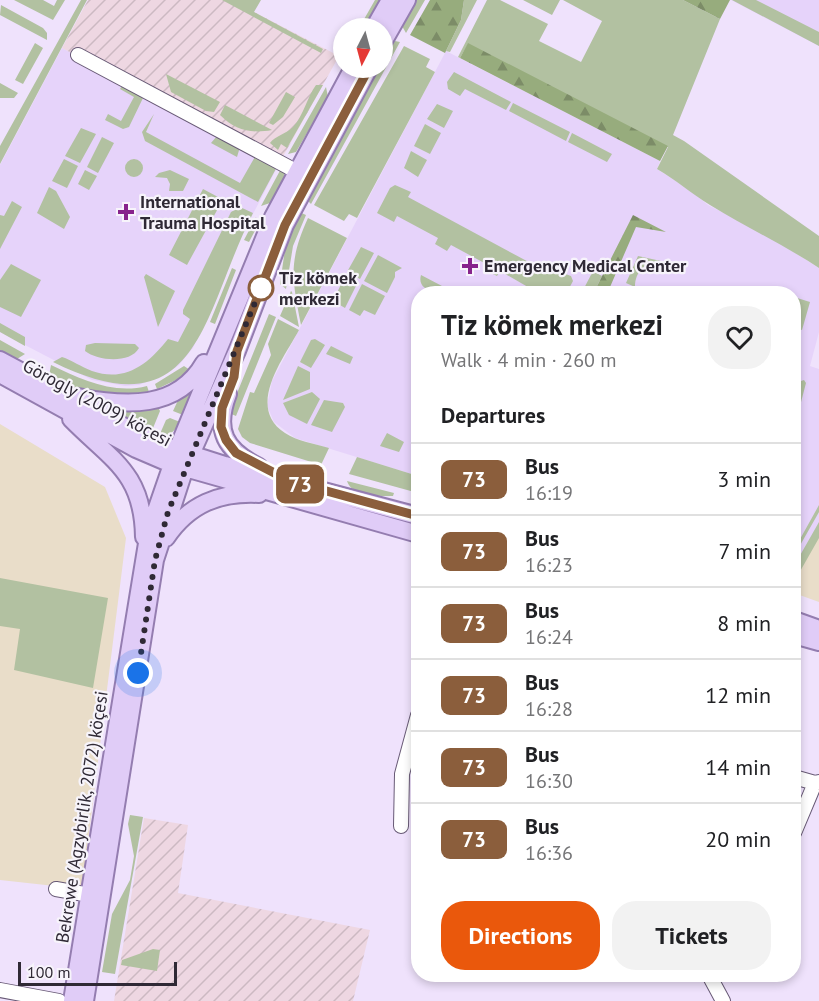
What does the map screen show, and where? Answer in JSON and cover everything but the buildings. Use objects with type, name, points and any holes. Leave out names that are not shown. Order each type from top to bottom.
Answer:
[{"type":"main road","points":[[380,18],[390,0]]},
{"type":"main road","points":[[393,25],[407,0]]},
{"type":"main road","points":[[181,459],[221,341],[348,78]]},
{"type":"main road","points":[[181,459],[237,351],[302,174],[363,78]]},
{"type":"main road","points":[[60,400],[129,404],[159,399],[193,381],[221,341]]},
{"type":"main road","points":[[237,351],[234,377],[221,414],[226,440],[245,460],[288,488]]},
{"type":"main road","name":"Görogly (2009) köçesi","points":[[0,360],[136,449],[288,488],[411,514]]},
{"type":"main road","name":"Görogly (2009) köçesi","points":[[0,374],[60,400]]},
{"type":"main road","points":[[60,400],[124,469],[133,482],[143,516],[149,559]]},
{"type":"main road","name":"Bekrewe (Agzybirlik, 2072) köçesi","points":[[72,1001],[149,559],[181,459]]},
{"type":"main road","points":[[149,559],[177,522],[203,503],[242,493],[288,488]]},
{"type":"main road","name":"Görogly (2009) köçesi","points":[[288,488],[411,532]]},
{"type":"main road","name":"Bekrewe (Agzybirlik, 2072) köçesi","points":[[85,1001],[149,559]]},
{"type":"main road","points":[[801,622],[819,628]]},
{"type":"main road","points":[[801,637],[819,642]]},
{"type":"street","points":[[78,55],[302,174]]},
{"type":"street","points":[[400,826],[402,774],[411,741]]},
{"type":"street","points":[[801,779],[817,783],[801,816]]},
{"type":"street","points":[[56,889],[90,895]]},
{"type":"street","points":[[713,982],[723,1001]]},
{"type":"street","points":[[0,990],[59,1001]]},
{"type":"shaded area","points":[[88,0],[231,0],[333,53],[333,67],[280,162],[62,48]]},
{"type":"shaded area","points":[[731,0],[819,0],[819,46]]},
{"type":"shaded area","name":"International Trauma Hospital","points":[[62,48],[280,162],[241,237],[193,348],[179,365],[166,374],[139,385],[125,386],[92,380],[0,332],[0,165]]},
{"type":"shaded area","name":"Emergency Medical Center","points":[[446,51],[660,161],[657,169],[690,190],[708,205],[762,232],[819,268],[819,332],[810,366],[819,369],[819,529],[801,561],[801,286],[411,286],[411,474],[295,438],[274,422],[267,406],[272,381]]},
{"type":"shaded area","points":[[0,424],[105,487],[126,538],[82,889],[0,880]]},
{"type":"shaded area","points":[[819,529],[819,602],[801,596],[801,561]]},
{"type":"shaded area","points":[[144,818],[188,825],[178,893],[370,930],[353,1001],[114,1001]]},
{"type":"green space","points":[[14,0],[43,0],[54,6],[57,0],[65,0],[53,20]]},
{"type":"green space","points":[[81,0],[87,0],[0,164],[0,146]]},
{"type":"green space","points":[[222,0],[261,0],[254,12],[323,49],[321,53]]},
{"type":"green space","points":[[375,0],[382,0],[372,18],[365,18]]},
{"type":"green space","points":[[416,0],[425,0],[406,33],[402,26]]},
{"type":"green space","points":[[430,0],[464,0],[461,20],[445,53],[410,35]]},
{"type":"green space","points":[[464,0],[477,0],[450,52],[446,51],[461,20]]},
{"type":"green space","points":[[487,0],[500,0],[548,24],[539,41],[581,62],[602,21],[563,0],[683,0],[720,19],[673,135],[819,236],[819,268],[710,205],[657,169],[668,147],[468,44],[460,58],[458,57]]},
{"type":"green space","points":[[523,0],[560,0],[552,15]]},
{"type":"green space","points":[[683,0],[730,0],[720,19]]},
{"type":"green space","points":[[732,0],[756,0],[819,32],[819,46]]},
{"type":"green space","points":[[1,5],[43,28],[47,33],[47,40],[0,15]]},
{"type":"green space","points":[[395,41],[400,42],[393,55]]},
{"type":"green space","points":[[35,43],[43,48],[23,84],[15,80]]},
{"type":"green space","points":[[468,43],[668,146],[660,161],[460,58]]},
{"type":"green space","points":[[404,46],[430,59],[426,67],[435,72],[357,218],[349,214],[344,221],[314,205],[386,78],[393,78],[393,65]]},
{"type":"green space","points":[[454,72],[511,102],[506,110],[465,89],[460,96],[448,89],[447,82]]},
{"type":"green space","points":[[166,74],[220,102],[214,112],[206,111],[171,92]]},
{"type":"green space","points":[[372,78],[380,78],[311,204],[307,200],[319,173]]},
{"type":"green space","points":[[0,83],[18,93],[14,98],[0,98]]},
{"type":"green space","points":[[123,84],[143,98],[129,127],[123,129],[105,120],[108,114],[121,121],[134,97],[120,89]]},
{"type":"green space","points":[[316,85],[323,85],[287,148],[281,144],[278,150],[270,143],[297,122]]},
{"type":"green space","points":[[326,87],[328,97],[296,152],[288,154]]},
{"type":"green space","points":[[286,92],[295,97],[283,117],[273,125],[269,123]]},
{"type":"green space","points":[[513,103],[570,132],[566,141],[509,111]]},
{"type":"green space","points":[[437,104],[453,111],[444,128],[427,119]]},
{"type":"green space","points":[[225,105],[272,130],[243,130],[231,124],[220,115]]},
{"type":"green space","points":[[154,114],[146,132],[240,183],[256,155],[278,165],[258,202],[145,141],[142,132]]},
{"type":"green space","points":[[425,124],[441,133],[430,154],[414,146]]},
{"type":"green space","points":[[81,128],[96,134],[80,163],[65,156]]},
{"type":"green space","points":[[572,133],[612,154],[607,162],[568,142]]},
{"type":"green space","points":[[217,136],[240,147],[237,157],[211,143]]},
{"type":"green space","points":[[102,137],[114,143],[98,173],[87,167]]},
{"type":"green space","points":[[411,151],[427,160],[418,177],[404,168]]},
{"type":"green space","points":[[64,159],[78,166],[67,188],[52,181]]},
{"type":"green space","points":[[134,159],[140,162],[143,168],[140,174],[134,177],[128,174],[125,168],[128,162]]},
{"type":"green space","points":[[283,165],[285,176],[270,203],[261,206]]},
{"type":"green space","points":[[85,170],[97,176],[89,190],[78,184]]},
{"type":"green space","points":[[170,170],[189,179],[183,191],[169,191],[170,184],[167,178],[155,177],[159,173]]},
{"type":"green space","points":[[395,185],[411,192],[408,197],[549,273],[552,269],[571,276],[573,281],[570,286],[526,286],[500,271],[497,276],[485,270],[488,265],[451,245],[447,251],[435,244],[438,238],[397,216],[394,222],[377,213],[390,188]]},
{"type":"green space","points":[[49,187],[56,191],[70,217],[64,229],[37,213]]},
{"type":"green space","points":[[203,189],[218,197],[221,203],[187,265],[169,255]]},
{"type":"green space","points":[[12,201],[22,207],[0,249],[0,215],[4,216]]},
{"type":"green space","points":[[240,207],[253,213],[221,289],[206,323],[189,352],[167,373],[139,384],[102,381],[53,362],[62,357],[92,371],[116,374],[145,363],[168,339],[178,342],[190,319],[183,314],[183,310],[231,212]]},
{"type":"green space","points":[[299,212],[306,215],[293,246],[286,289],[280,284],[286,242]]},
{"type":"green space","points":[[633,215],[666,232],[636,227],[610,286],[597,286]]},
{"type":"green space","points":[[256,217],[258,225],[249,242],[244,240]]},
{"type":"green space","points":[[308,218],[347,238],[301,325],[295,295],[294,271],[297,247]]},
{"type":"green space","points":[[361,247],[374,253],[360,279],[347,272]]},
{"type":"green space","points":[[378,255],[402,268],[395,272],[387,293],[364,281]]},
{"type":"green space","points":[[638,256],[661,261],[642,268],[637,276],[635,286],[626,283]]},
{"type":"green space","points":[[11,264],[41,280],[21,317],[0,307],[0,280]]},
{"type":"green space","points":[[232,268],[236,270],[215,324],[210,322]]},
{"type":"green space","points":[[593,271],[602,276],[597,286],[585,286]]},
{"type":"green space","points":[[146,274],[175,291],[158,327],[144,277]]},
{"type":"green space","points":[[421,275],[442,286],[423,286],[420,280]]},
{"type":"green space","points":[[345,276],[358,282],[345,308],[333,301]]},
{"type":"green space","points":[[362,284],[385,296],[375,315],[364,310],[360,316],[349,310]]},
{"type":"green space","points":[[292,292],[299,327],[280,316]]},
{"type":"green space","points":[[801,299],[810,302],[801,330]]},
{"type":"green space","points":[[269,314],[276,317],[236,416],[229,413]]},
{"type":"green space","points":[[278,319],[299,330],[271,382],[268,410],[274,422],[285,433],[329,448],[321,465],[250,443],[242,437],[238,429],[250,392],[254,393],[271,355],[268,344]]},
{"type":"green space","points":[[0,323],[25,337],[25,346],[0,332]]},
{"type":"green space","points":[[315,339],[325,345],[311,368],[300,362],[311,340]]},
{"type":"green space","points":[[0,340],[25,354],[17,359],[0,350]]},
{"type":"green space","points":[[95,343],[135,344],[139,348],[129,357],[105,359],[85,351],[86,345]]},
{"type":"green space","points":[[331,346],[353,357],[350,364],[326,354]]},
{"type":"green space","points":[[51,365],[98,384],[122,388],[147,386],[149,392],[126,395],[83,390],[58,382],[49,376]]},
{"type":"green space","points":[[184,366],[193,372],[157,389],[155,384]]},
{"type":"green space","points":[[298,366],[310,372],[310,389],[283,400]]},
{"type":"green space","points":[[804,380],[806,383],[801,402],[801,381]]},
{"type":"green space","points":[[191,389],[183,415],[173,411],[180,396]]},
{"type":"green space","points":[[312,392],[320,399],[307,424],[289,415],[283,403]]},
{"type":"green space","points":[[324,400],[343,403],[345,407],[332,432],[311,425]]},
{"type":"green space","points":[[157,405],[160,411],[151,433],[118,415],[120,411]]},
{"type":"green space","points":[[170,418],[180,422],[171,433],[159,436],[166,420]]},
{"type":"green space","points":[[387,433],[404,442],[399,452],[380,446]]},
{"type":"green space","points":[[357,457],[411,474],[411,491],[349,474]]},
{"type":"green space","points":[[347,481],[394,493],[393,496],[381,496],[360,493],[354,490]]},
{"type":"green space","points":[[819,505],[819,512],[801,544],[801,537]]},
{"type":"green space","points":[[819,522],[819,538],[801,570],[801,554]]},
{"type":"green space","points":[[0,578],[108,598],[93,688],[14,670],[20,629],[0,626]]},
{"type":"green space","points":[[130,815],[143,817],[115,974],[102,972],[112,914],[130,880],[134,856],[128,824]]},
{"type":"green space","points":[[153,949],[160,950],[157,971],[121,965],[122,960]]},
{"type":"bus line","name":"73","points":[[363,78],[308,178],[285,225],[237,351],[234,377],[222,408],[221,427],[229,446],[236,453],[245,460],[290,481],[411,514]]},
{"type":"place","name":"International Trauma Hospital","points":[[126,212]]},
{"type":"place","name":"Emergency Medical Center","points":[[470,266]]},
{"type":"place","name":"Tiz kömek merkezi","points":[[261,288]]},
{"type":"route","points":[[138,673],[155,560],[168,512],[237,351],[261,288]]}]
